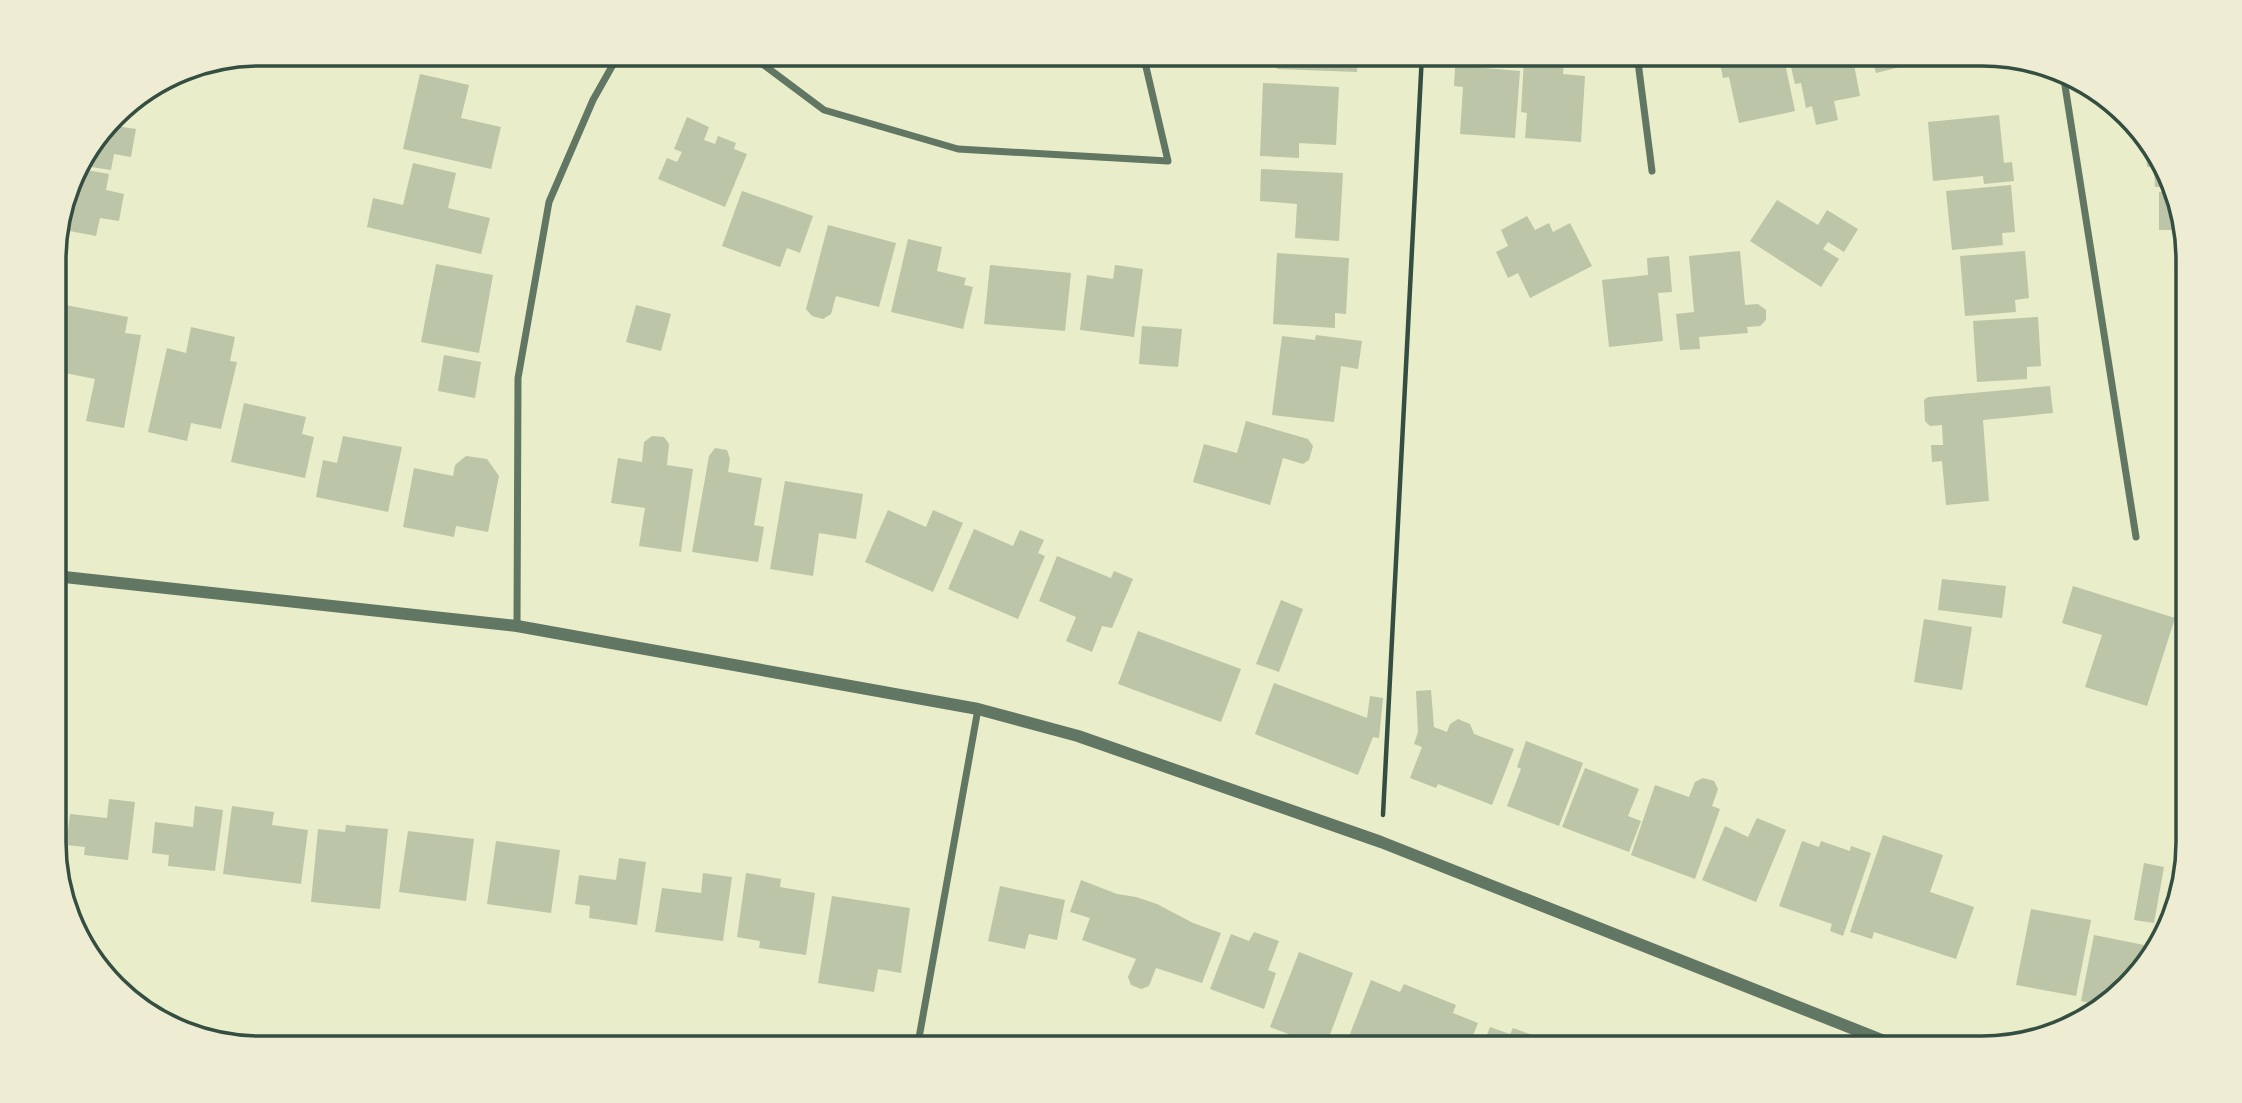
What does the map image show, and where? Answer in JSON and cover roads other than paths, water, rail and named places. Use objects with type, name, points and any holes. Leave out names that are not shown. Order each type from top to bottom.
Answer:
[{"type":"street","points":[[517,626],[518,377],[549,202],[593,100],[612,67]]},
{"type":"street","points":[[766,67],[824,110],[958,149],[1168,161],[1146,67]]},
{"type":"street","points":[[1639,67],[1652,171]]},
{"type":"street","points":[[2065,85],[2136,537]]},
{"type":"street","points":[[67,577],[517,626],[978,709],[1078,736],[1381,842],[1872,1036]]},
{"type":"street","points":[[919,1036],[978,709]]}]
